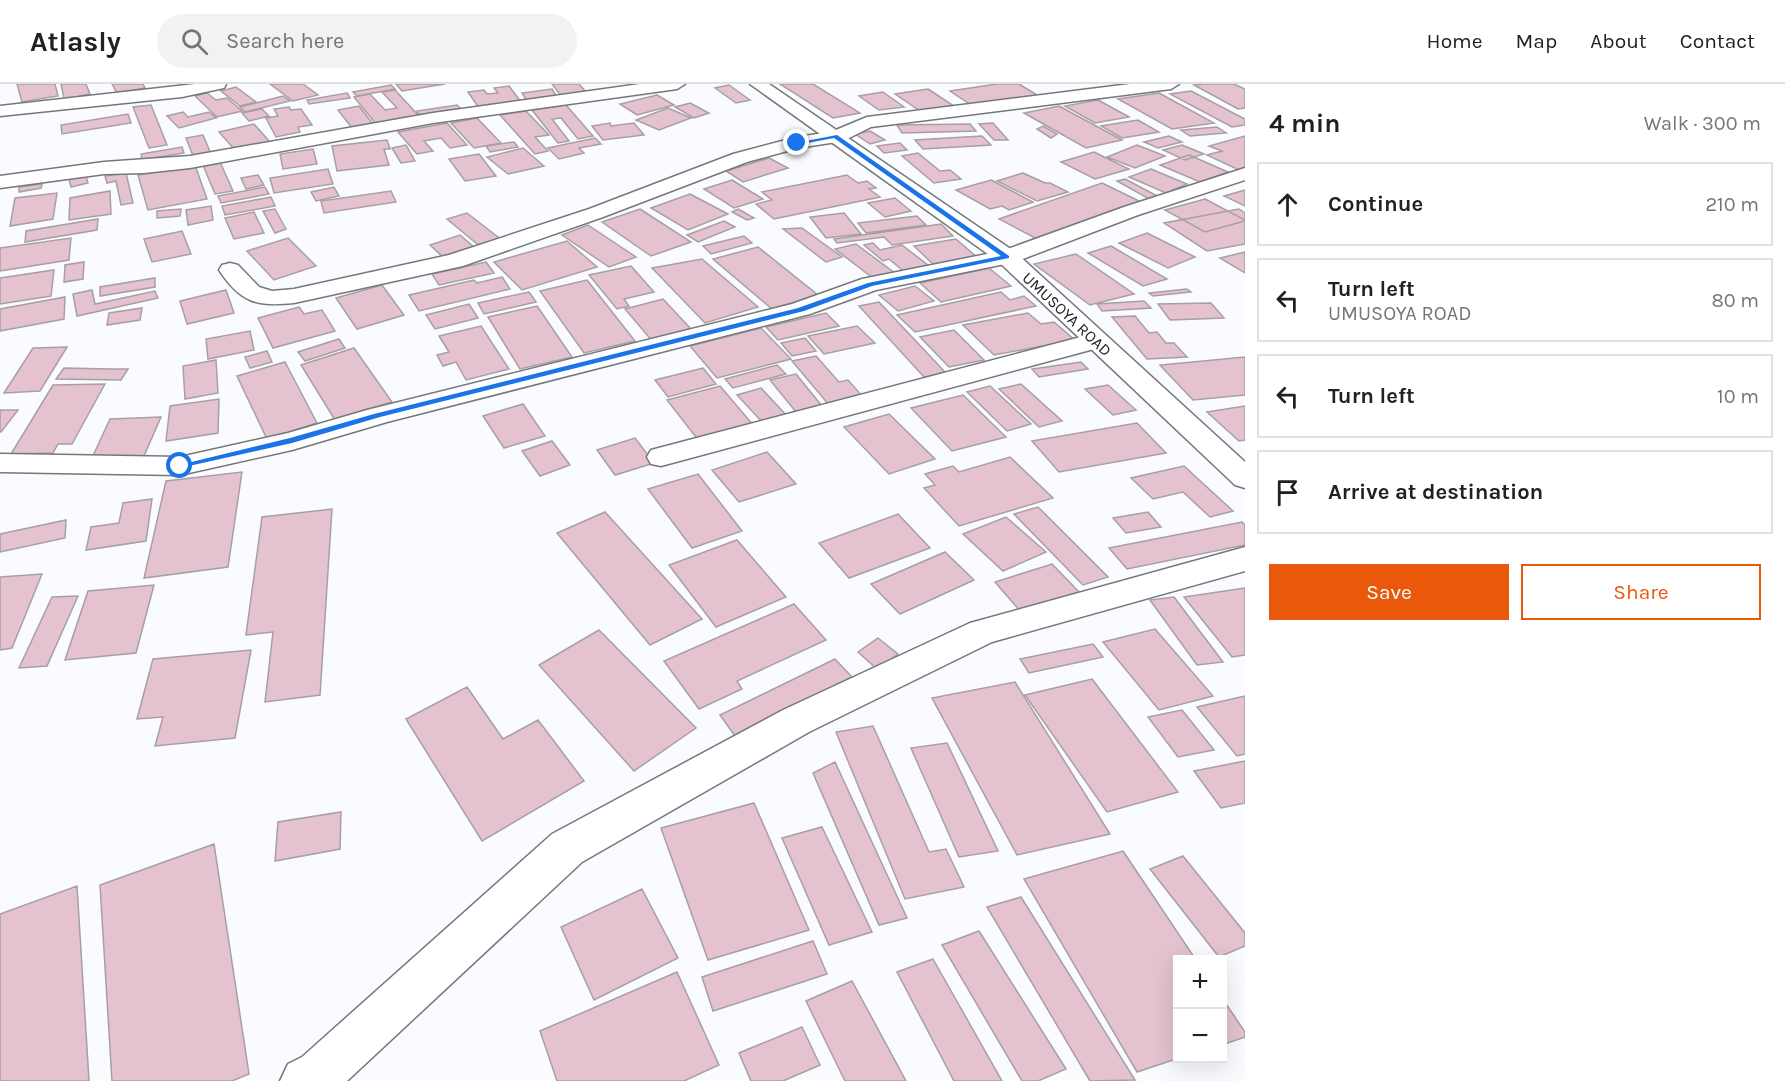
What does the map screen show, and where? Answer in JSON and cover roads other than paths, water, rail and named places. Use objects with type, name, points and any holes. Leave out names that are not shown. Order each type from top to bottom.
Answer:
[{"type":"street","points":[[0,111],[182,92],[218,84]]},
{"type":"street","points":[[0,182],[104,168],[190,162],[433,118],[677,84]]},
{"type":"street","name":"UMUSOYA ROAD","points":[[758,84],[1007,257],[1245,478]]},
{"type":"street","points":[[230,270],[247,292],[271,298],[294,296],[454,261],[596,213],[740,158],[797,143],[836,137],[867,122],[1171,84]]},
{"type":"street","points":[[0,463],[180,466],[292,441],[377,416],[801,309],[870,284],[1007,257],[1131,211],[1245,174]]},
{"type":"street","points":[[661,457],[1096,341]]},
{"type":"street","points":[[305,1081],[319,1074],[567,848],[796,721],[982,632],[1245,559]]}]
